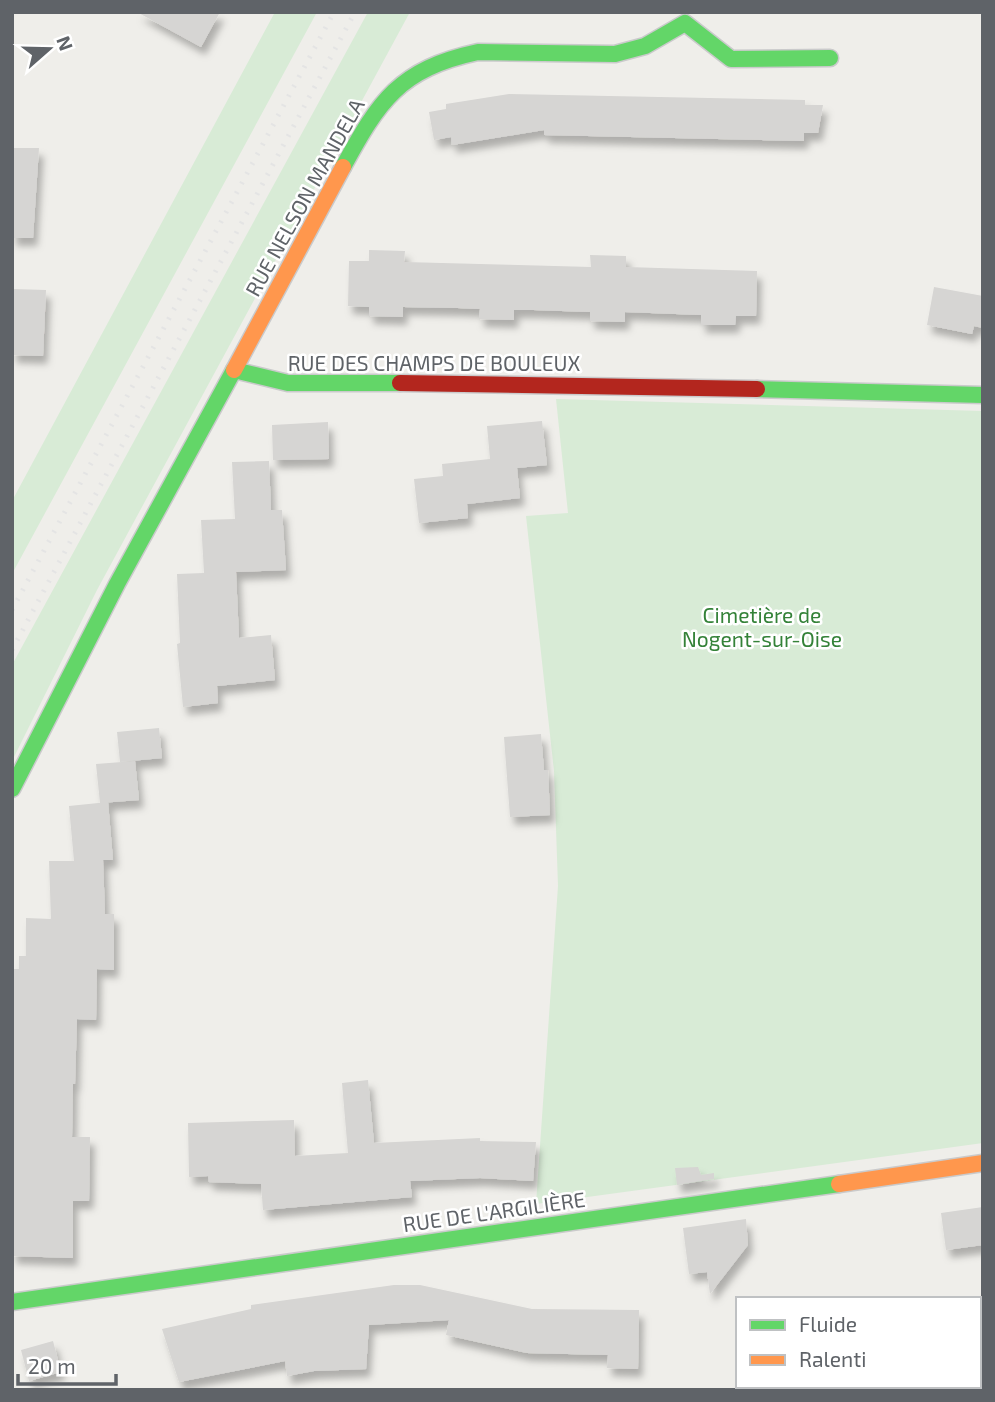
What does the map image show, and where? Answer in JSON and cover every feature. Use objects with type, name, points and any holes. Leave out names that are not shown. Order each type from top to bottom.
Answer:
[{"type":"street","name":"RUE NELSON MANDELA","points":[[233,370],[369,119],[391,91],[421,69],[458,55],[478,52],[630,52],[685,23],[731,59],[830,58]]},
{"type":"street","name":"RUE DES CHAMPS DE BOULEUX","points":[[233,370],[288,383],[615,384],[983,395]]},
{"type":"street","points":[[12,789],[117,584],[233,370]]},
{"type":"street","name":"RUE DE L'ARGILIÈRE","points":[[12,1302],[983,1163]]},
{"type":"green space","points":[[275,12],[317,12],[12,574],[12,501]]},
{"type":"green space","points":[[368,12],[410,12],[97,590],[12,761],[12,665]]},
{"type":"green space","name":"Cimetière de Nogent-sur-Oise","points":[[556,399],[983,411],[983,1143],[536,1204],[558,886],[554,771],[526,516],[568,513]]},
{"type":"building","points":[[137,12],[220,12],[201,47]]},
{"type":"building","points":[[509,94],[805,100],[805,105],[823,105],[818,133],[804,133],[804,141],[544,135],[544,130],[452,145],[451,137],[434,140],[429,112],[446,109],[446,104]]},
{"type":"building","points":[[12,148],[39,148],[33,238],[12,238]]},
{"type":"building","points":[[369,250],[405,251],[404,262],[591,267],[590,255],[626,256],[626,267],[757,271],[756,316],[736,316],[735,325],[701,325],[701,315],[625,312],[625,322],[590,321],[590,312],[514,310],[514,320],[479,319],[480,309],[403,307],[403,317],[369,316],[369,307],[348,306],[349,261],[369,261]]},
{"type":"building","points":[[934,287],[983,296],[983,328],[974,326],[972,334],[927,325]]},
{"type":"building","points":[[12,289],[46,290],[43,356],[12,355]]},
{"type":"building","points":[[542,421],[547,465],[517,468],[520,498],[467,504],[468,518],[419,523],[414,479],[443,476],[442,464],[490,459],[487,426]]},
{"type":"building","points":[[328,422],[329,459],[273,460],[272,425]]},
{"type":"building","points":[[269,461],[271,510],[282,510],[286,570],[236,572],[239,638],[271,635],[275,680],[217,686],[218,703],[183,707],[177,644],[180,643],[177,574],[204,573],[201,520],[235,519],[232,462]]},
{"type":"building","points":[[159,728],[162,758],[120,762],[117,732]]},
{"type":"building","points":[[541,734],[544,770],[548,770],[550,815],[510,817],[504,737]]},
{"type":"building","points":[[135,761],[139,800],[100,803],[96,764]]},
{"type":"building","points":[[108,802],[113,860],[103,860],[105,914],[114,914],[114,970],[97,969],[96,1020],[77,1019],[73,1084],[72,1137],[90,1137],[89,1201],[73,1201],[73,1258],[12,1256],[13,969],[19,969],[19,956],[26,956],[26,918],[51,919],[49,861],[74,861],[69,806]]},
{"type":"building","points":[[368,1080],[374,1143],[480,1138],[480,1141],[536,1142],[533,1181],[480,1178],[410,1181],[412,1197],[263,1210],[261,1184],[209,1182],[208,1176],[189,1177],[188,1123],[294,1120],[295,1156],[348,1153],[342,1083]]},
{"type":"building","points":[[698,1167],[701,1175],[714,1173],[714,1179],[677,1185],[675,1168]]},
{"type":"building","points":[[983,1207],[983,1245],[946,1250],[941,1213]]},
{"type":"building","points":[[746,1219],[748,1245],[710,1294],[707,1272],[689,1274],[683,1228]]},
{"type":"building","points":[[394,1285],[420,1285],[532,1309],[639,1310],[638,1369],[607,1368],[608,1355],[527,1353],[446,1335],[449,1320],[369,1325],[366,1369],[314,1371],[287,1376],[285,1361],[179,1382],[162,1329],[251,1309],[251,1305]]},
{"type":"building","points":[[53,1341],[61,1372],[29,1381],[21,1350]]},
{"type":"railway","points":[[12,610],[334,12]]},
{"type":"railway","points":[[12,650],[355,12]]},
{"type":"traffic: fast","points":[[343,167],[368,124],[394,91],[429,68],[478,52],[615,54],[645,46],[685,23],[731,59],[830,58]]},
{"type":"traffic: fast","points":[[12,789],[117,584],[234,370],[288,383],[400,383]]},
{"type":"traffic: fast","points":[[757,389],[983,395]]},
{"type":"traffic: fast","points":[[12,1302],[839,1184]]},
{"type":"traffic: slow","points":[[234,370],[343,167]]},
{"type":"traffic: slow","points":[[839,1184],[983,1163]]},
{"type":"traffic: jam","points":[[400,383],[757,389]]}]
